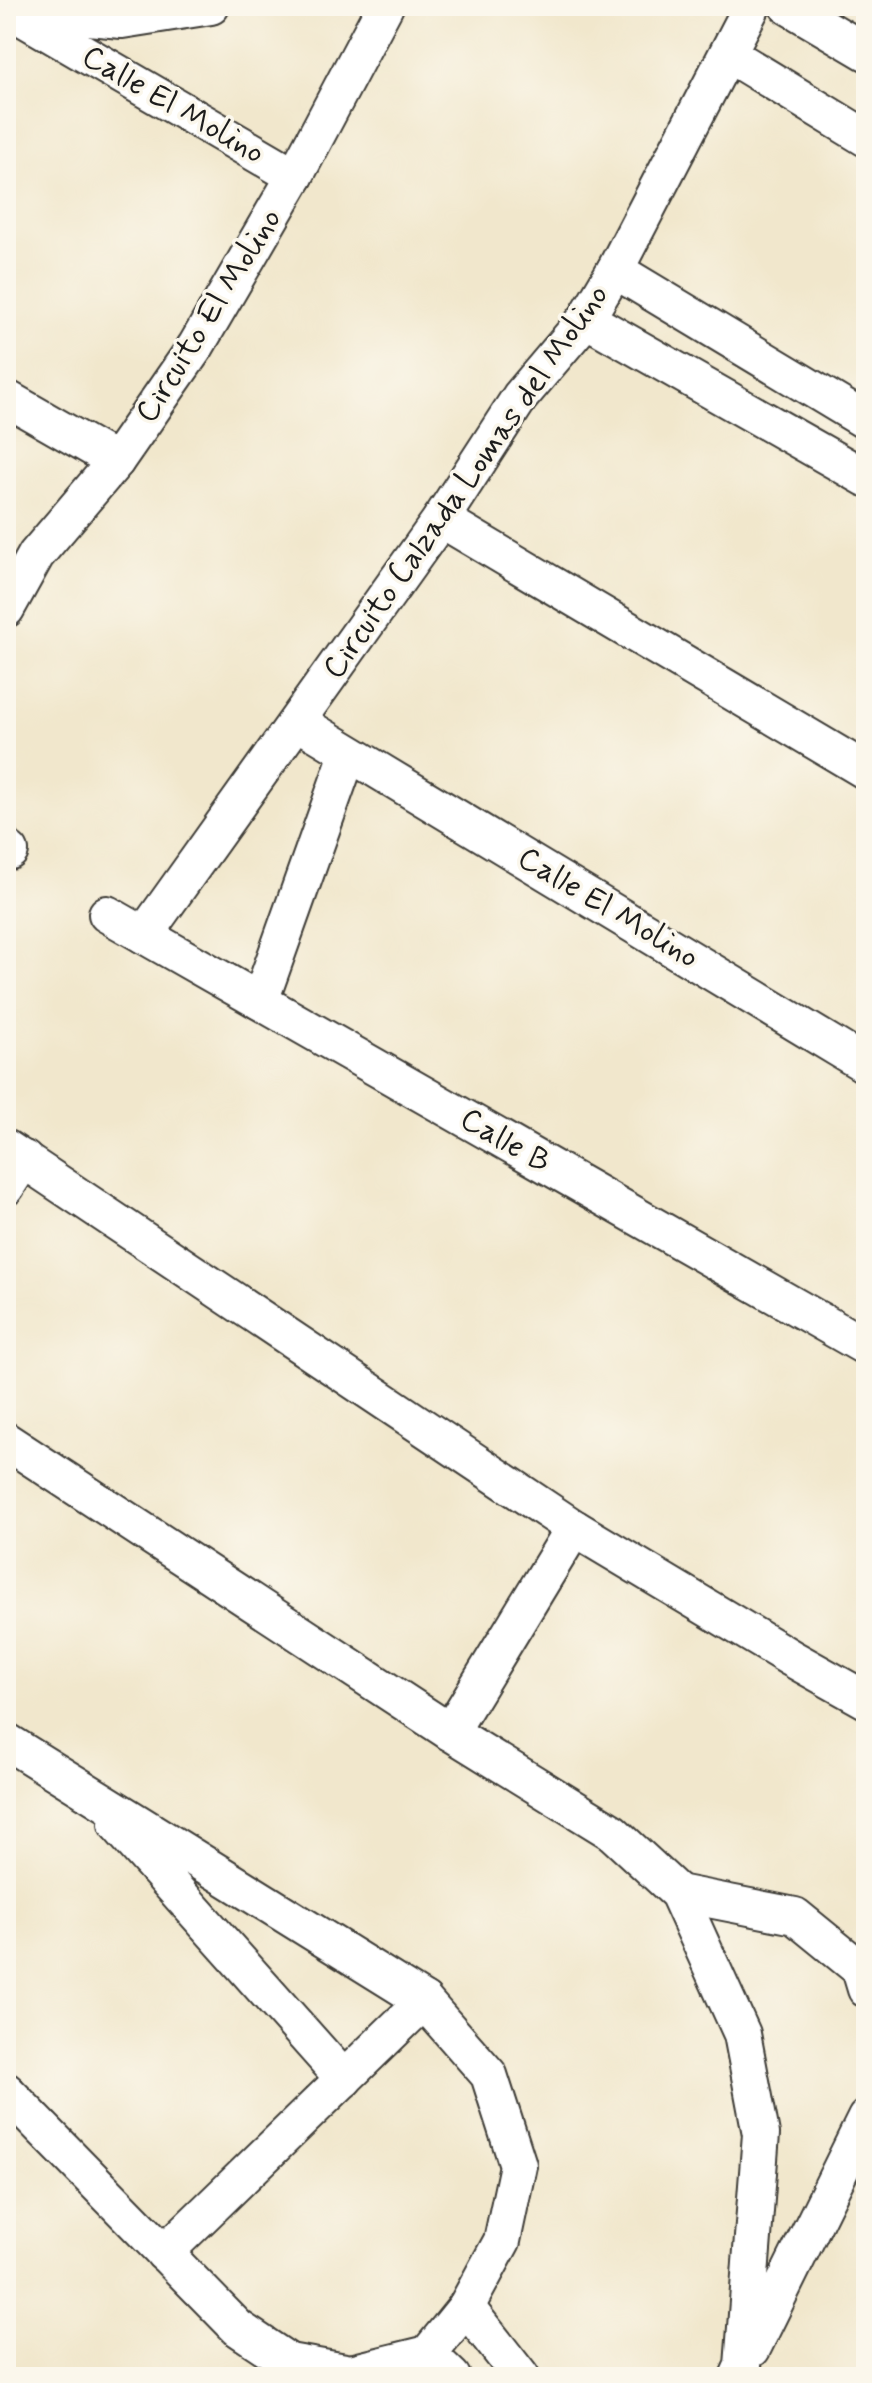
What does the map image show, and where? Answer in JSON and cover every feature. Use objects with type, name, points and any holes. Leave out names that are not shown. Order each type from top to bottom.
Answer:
[{"type":"street","name":"Calle El Molino","points":[[8,9],[122,20],[211,6]]},
{"type":"street","name":"Circuito El Molino","points":[[6,609],[36,555],[116,461],[196,346],[295,176],[385,6]]},
{"type":"street","name":"Circuito Calzada Lomas del Molino","points":[[144,935],[441,519],[520,397],[586,319],[615,270],[752,6]]},
{"type":"street","points":[[788,6],[866,52]]},
{"type":"street","name":"Calle El Molino","points":[[8,9],[295,176]]},
{"type":"street","points":[[728,54],[866,138]]},
{"type":"street","points":[[615,270],[866,421]]},
{"type":"street","points":[[586,319],[866,478]]},
{"type":"street","points":[[6,398],[116,461]]},
{"type":"street","points":[[441,519],[866,771]]},
{"type":"street","name":"Calle El Molino","points":[[298,722],[866,1065]]},
{"type":"street","points":[[260,1001],[348,754]]},
{"type":"street","name":"Calle B","points":[[107,914],[866,1347]]},
{"type":"street","points":[[12,1164],[574,1528],[866,1700]]},
{"type":"street","points":[[6,1441],[450,1732],[612,1832],[678,1893],[742,2034],[761,2134],[740,2372]]},
{"type":"street","points":[[450,1732],[574,1528]]},
{"type":"street","points":[[6,1741],[424,2001],[489,2075],[518,2165],[502,2241],[466,2307],[440,2366],[351,2373],[289,2362],[238,2328],[6,2091]]},
{"type":"street","points":[[89,1793],[344,2079]]},
{"type":"street","points":[[678,1893],[795,1916],[860,1969],[866,1989]]},
{"type":"street","points":[[164,2253],[424,2001]]},
{"type":"street","points":[[740,2372],[866,2118]]},
{"type":"street","points":[[466,2307],[521,2377]]}]
